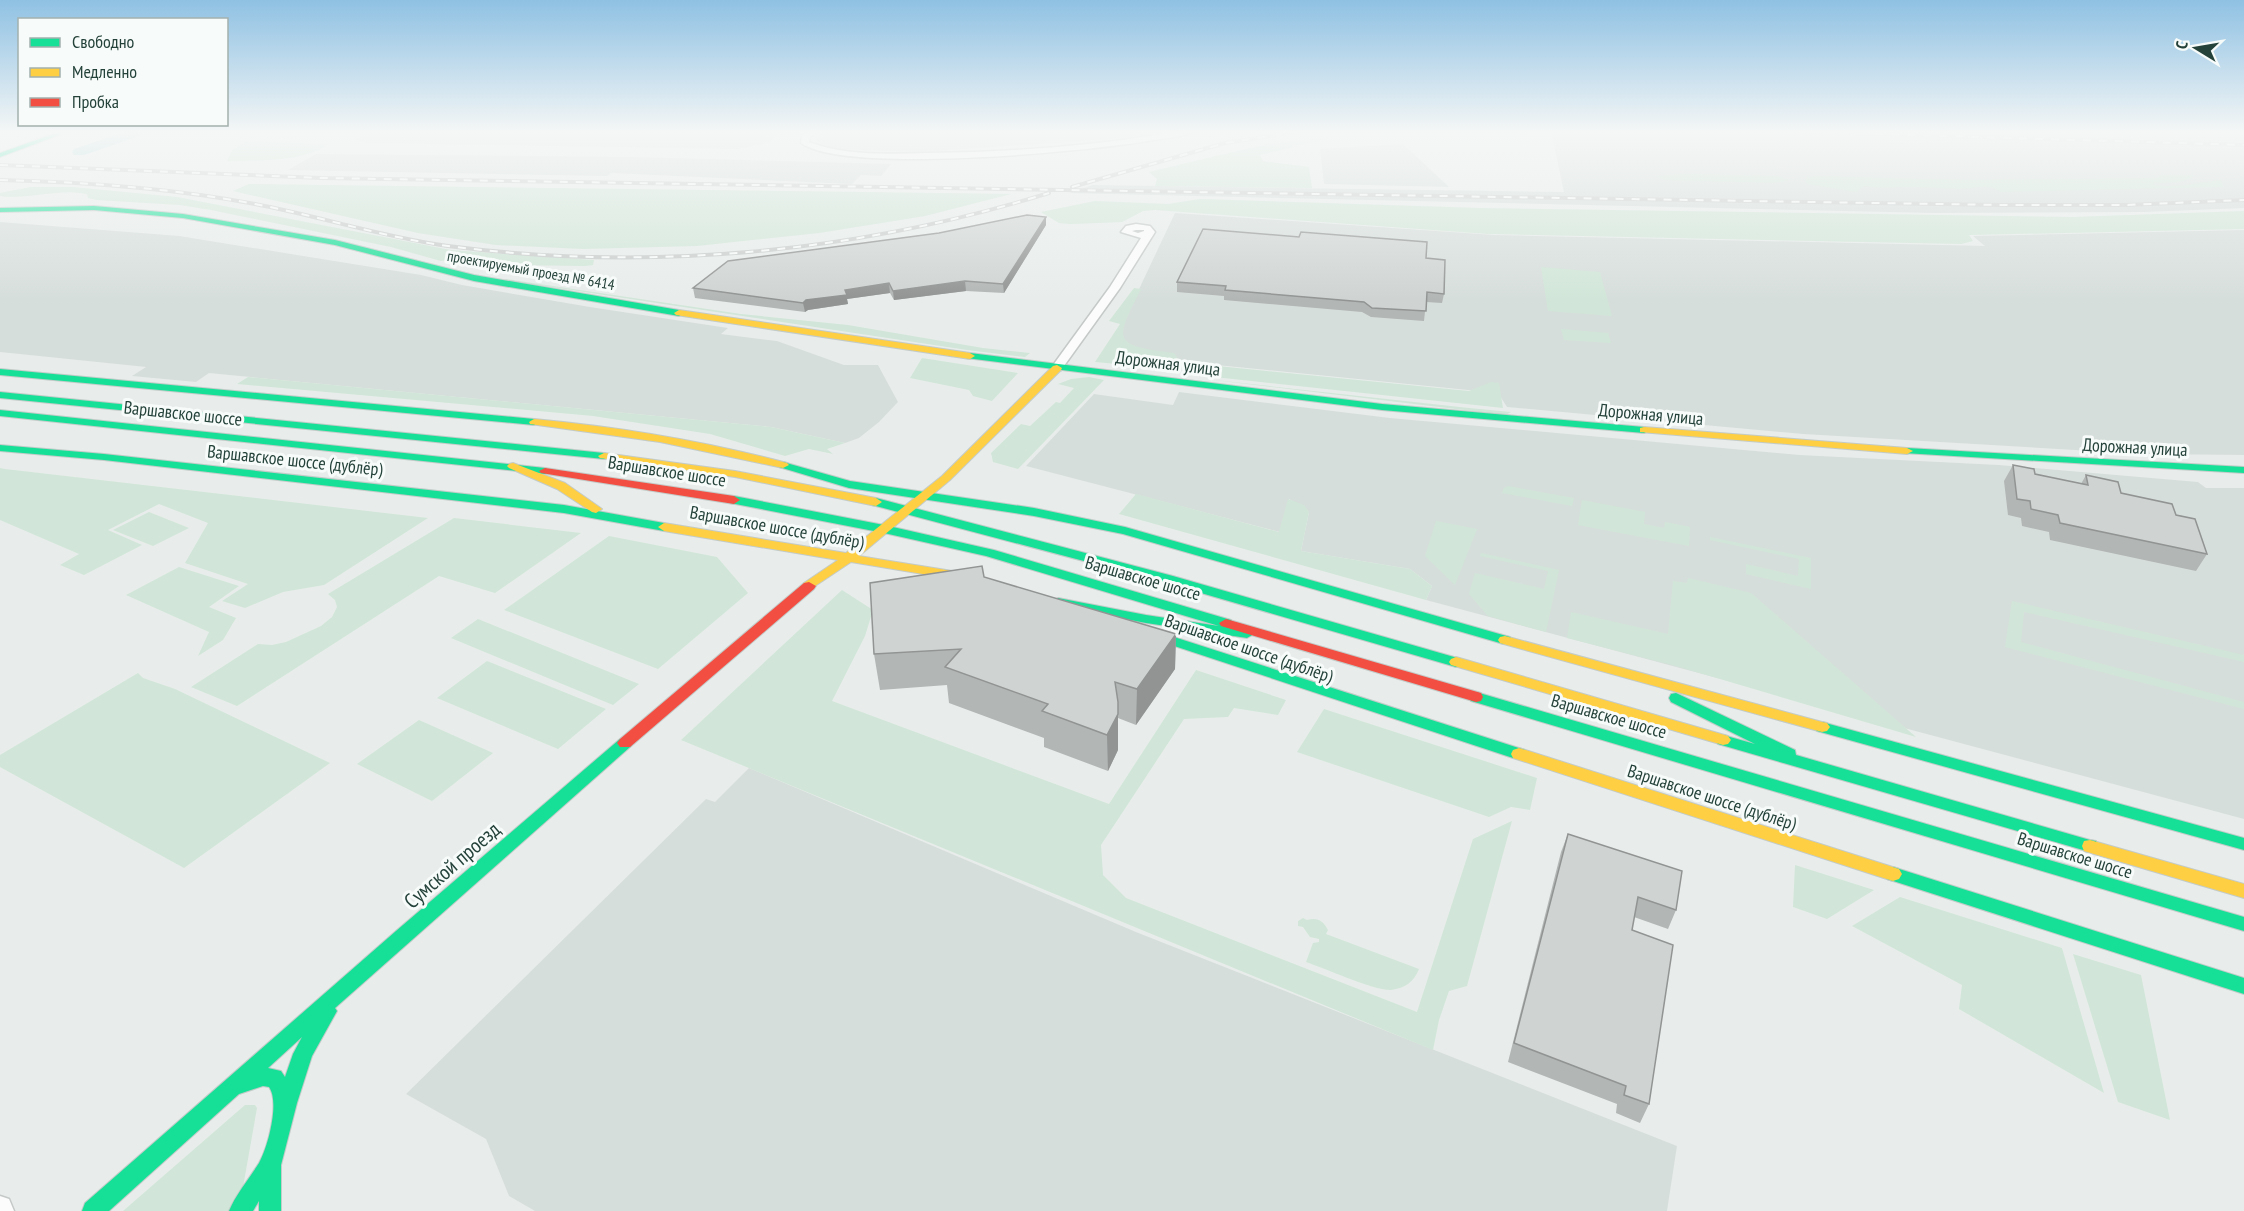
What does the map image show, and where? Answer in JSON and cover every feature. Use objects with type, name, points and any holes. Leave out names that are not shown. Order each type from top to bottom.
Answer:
[{"type":"main road","name":"проектируемый проезд № 6414","points":[[0,210],[94,208],[183,216],[335,243],[428,268],[524,288],[1057,368]]},
{"type":"main road","name":"Дорожная улица","points":[[1057,368],[1390,408],[1689,435],[1978,456],[2244,470]]},
{"type":"main road","name":"Сумской проезд","points":[[93,1211],[231,1090],[343,987],[506,845],[819,578],[847,559],[946,478],[1057,368]]},
{"type":"main road","points":[[0,372],[570,426],[651,436],[724,449],[849,484],[1034,513],[1125,531],[1552,653],[2244,844]]},
{"type":"main road","name":"Варшавское шоссе","points":[[0,395],[579,452],[735,474],[908,509],[1168,579],[2244,891]]},
{"type":"main road","name":"Варшавское шоссе","points":[[0,413],[513,466],[711,495],[884,528],[1012,560],[1284,639],[2244,924]]},
{"type":"main road","name":"Варшавское шоссе (дублёр)","points":[[0,448],[104,457],[610,515],[847,559],[933,570],[986,583]]},
{"type":"main road","points":[[513,466],[561,486],[587,505],[610,515]]},
{"type":"main road","name":"Варшавское шоссе (дублёр)","points":[[1284,639],[1146,619],[1048,600],[1348,700],[2244,986]]},
{"type":"main road","points":[[1552,653],[1667,694],[1817,767]]},
{"type":"main road","points":[[270,1211],[270,1165],[303,1054],[318,1025],[343,987]]},
{"type":"main road","points":[[231,1090],[252,1079],[265,1076],[276,1078],[282,1086],[285,1112]]},
{"type":"main road","points":[[240,1211],[270,1165]]},
{"type":"street","points":[[1057,368],[1136,256],[1149,229],[1136,227],[1126,231],[1130,235],[1136,256]]},
{"type":"shaded area","points":[[1085,188],[1564,192],[1563,188],[2244,188],[2244,208],[2144,212],[1934,213],[1069,193]]},
{"type":"shaded area","points":[[1175,213],[1494,235],[1985,246],[1973,236],[2244,230],[2244,455],[2144,454],[1803,434],[1507,407],[1498,393],[1146,358],[1115,340]]},
{"type":"shaded area","points":[[0,222],[179,236],[421,275],[462,285],[590,307],[728,328],[721,334],[777,341],[844,365],[878,365],[898,402],[879,422],[859,438],[845,443],[771,427],[209,373],[196,382],[132,376],[146,367],[0,352]]},
{"type":"shaded area","points":[[1179,392],[1390,418],[1800,455],[1999,465],[2198,482],[2206,488],[2244,488],[2244,819],[1426,600],[1432,586],[1410,569],[1301,551],[1309,512],[1289,499],[1280,532],[1026,466],[1094,394],[1173,405]]},
{"type":"shaded area","points":[[749,768],[1136,932],[1677,1146],[1667,1211],[535,1211],[509,1196],[486,1139],[406,1094],[706,799],[715,802]]},
{"type":"green space","points":[[28,188],[77,188],[177,197],[451,250],[594,260],[593,265],[585,266],[508,265],[456,259],[441,261],[391,247],[180,205],[97,200],[88,198],[87,194],[76,193],[11,197],[0,196],[0,193]]},
{"type":"green space","points":[[241,188],[517,188],[1011,194],[925,216],[819,233],[697,246],[583,249],[496,245],[418,233],[233,191]]},
{"type":"green space","points":[[1829,188],[1862,188],[1856,192]]},
{"type":"green space","points":[[1929,188],[1979,188],[1960,189]]},
{"type":"green space","points":[[1989,188],[2202,188],[2001,192]]},
{"type":"green space","points":[[1200,199],[1480,208],[2073,217],[2244,211],[2244,229],[1969,235],[1973,241],[1961,244],[1488,234],[1155,210],[1143,211],[1122,222],[1071,224],[1059,223],[1041,212],[1095,201],[1168,204]]},
{"type":"green space","points":[[1541,267],[1600,272],[1612,316],[1548,311]]},
{"type":"green space","points":[[504,280],[741,314],[848,325],[983,348],[1030,353],[1025,357],[967,350]]},
{"type":"green space","points":[[1134,288],[1141,289],[1126,320],[1123,330],[1124,338],[1139,347],[1174,353],[1177,357],[1171,369],[1095,362],[1120,324],[1109,321]]},
{"type":"green space","points":[[1561,329],[1608,333],[1611,343],[1564,340]]},
{"type":"green space","points":[[922,358],[1018,373],[992,401],[973,396],[969,390],[910,378]]},
{"type":"green space","points":[[1208,365],[1469,391],[1491,382],[1499,383],[1503,408],[1205,376],[1205,368]]},
{"type":"green space","points":[[248,377],[771,427],[845,443],[827,449],[833,454],[809,449],[785,456],[710,434],[593,416],[237,384]]},
{"type":"green space","points":[[1089,377],[1104,380],[1018,469],[993,462],[991,453],[1021,424],[1030,426],[1056,402],[1060,403],[1074,388],[1058,384],[1071,379]]},
{"type":"green space","points":[[1205,379],[1469,408],[1511,412],[1506,415]]},
{"type":"green space","points":[[0,468],[428,518],[324,585],[283,592],[245,608],[222,601],[248,584],[185,563],[208,523],[159,504],[108,530],[142,545],[84,575],[60,565],[79,554],[0,520]]},
{"type":"green space","points":[[1508,486],[1574,498],[1572,506],[1502,493]]},
{"type":"green space","points":[[1136,494],[1279,532],[1288,499],[1304,505],[1309,512],[1301,551],[1410,569],[1432,586],[1426,600],[1119,514]]},
{"type":"green space","points":[[1582,500],[1645,512],[1644,524],[1664,528],[1665,522],[1690,527],[1689,546],[1578,525]]},
{"type":"green space","points":[[149,512],[189,528],[153,546],[113,530]]},
{"type":"green space","points":[[454,518],[581,533],[495,593],[439,576],[237,706],[191,687],[258,644],[272,645],[286,642],[321,626],[332,617],[337,607],[335,600],[328,594]]},
{"type":"green space","points":[[1436,521],[1477,529],[1455,585],[1425,556]]},
{"type":"green space","points":[[609,536],[717,557],[748,593],[658,669],[504,610]]},
{"type":"green space","points":[[1710,537],[1811,558],[1811,589],[1746,574],[1746,564],[1798,576],[1799,559],[1710,540]]},
{"type":"green space","points":[[1481,553],[1559,570],[1546,632],[1488,616],[1469,594],[1475,573],[1544,589],[1548,571],[1480,556]]},
{"type":"green space","points":[[179,567],[239,586],[209,607],[236,618],[223,640],[198,656],[209,632],[126,595]]},
{"type":"green space","points":[[1688,578],[1751,593],[1916,737],[1676,666],[1567,638],[1571,612],[1668,634],[1673,581],[1687,583]]},
{"type":"green space","points":[[842,590],[873,610],[865,636],[832,701],[1109,804],[1196,670],[1286,700],[1278,715],[1234,708],[1228,717],[1184,719],[1101,845],[1103,875],[1126,898],[1417,1012],[1473,839],[1512,821],[1467,986],[1449,991],[1439,1020],[1433,1050],[681,740]]},
{"type":"green space","points":[[2012,601],[2244,655],[2244,662],[2024,612],[2021,642],[2244,702],[2244,709],[2005,647]]},
{"type":"green space","points":[[478,619],[639,684],[613,705],[451,638]]},
{"type":"green space","points":[[487,661],[606,709],[558,749],[437,698]]},
{"type":"green space","points":[[138,673],[143,678],[175,689],[330,763],[184,868],[0,767],[0,755]]},
{"type":"green space","points":[[1324,709],[1537,778],[1530,810],[1511,807],[1489,817],[1297,752]]},
{"type":"green space","points":[[419,720],[493,753],[432,801],[357,764]]},
{"type":"green space","points":[[1795,865],[1874,890],[1827,919],[1793,907]]},
{"type":"green space","points":[[1900,897],[2062,948],[2104,1093],[1959,1009],[1962,985],[1852,926]]},
{"type":"green space","points":[[1303,918],[1319,920],[1328,930],[1326,934],[1419,969],[1417,974],[1405,986],[1391,990],[1362,983],[1306,962],[1313,943],[1319,942],[1319,939],[1310,937],[1303,927],[1298,926],[1298,921]]},
{"type":"green space","points":[[2073,954],[2141,975],[2170,1120],[2118,1102]]},
{"type":"green space","points":[[245,1105],[255,1105],[257,1108],[242,1193],[235,1211],[123,1211]]},
{"type":"building","points":[[1027,215],[1046,217],[1003,284],[965,281],[893,291],[889,283],[845,290],[847,295],[806,300],[803,303],[693,288],[728,261],[939,233]]},
{"type":"building","points":[[1203,229],[1299,237],[1301,232],[1427,242],[1426,258],[1445,260],[1444,294],[1427,292],[1426,311],[1372,308],[1364,302],[1225,290],[1226,286],[1177,282]]},
{"type":"building","points":[[2013,465],[2034,469],[2035,474],[2088,485],[2086,475],[2118,482],[2121,493],[2172,504],[2176,515],[2195,519],[2207,554],[2060,523],[2058,515],[2031,509],[2030,501],[2017,499]]},
{"type":"building","points":[[982,566],[984,577],[1176,634],[1137,689],[1115,682],[1118,714],[1107,735],[1042,711],[1048,704],[945,667],[961,649],[874,654],[870,583]]},
{"type":"building","points":[[1568,834],[1682,871],[1676,910],[1638,897],[1632,930],[1673,945],[1649,1104],[1624,1095],[1626,1086],[1514,1043]]},
{"type":"railway","points":[[133,188],[223,198],[448,246],[524,254],[599,257],[751,252],[827,243],[976,214],[1049,193]]},
{"type":"railway","points":[[913,188],[2000,205],[2126,205],[2244,200]]},
{"type":"traffic: fast","points":[[0,210],[94,208],[183,216],[335,243],[474,278],[679,313]]},
{"type":"traffic: fast","points":[[970,356],[1382,407],[1644,430]]},
{"type":"traffic: fast","points":[[0,372],[534,422]]},
{"type":"traffic: fast","points":[[0,395],[604,456]]},
{"type":"traffic: fast","points":[[0,413],[545,471]]},
{"type":"traffic: fast","points":[[0,448],[104,457],[564,509],[664,527]]},
{"type":"traffic: fast","points":[[1907,451],[2244,470]]},
{"type":"traffic: fast","points":[[783,465],[849,484],[1034,512],[1125,531],[1505,640]]},
{"type":"traffic: fast","points":[[734,500],[884,529],[989,553],[1226,623]]},
{"type":"traffic: fast","points":[[876,502],[1168,579],[1456,662]]},
{"type":"traffic: fast","points":[[1058,602],[1146,619],[1247,634]]},
{"type":"traffic: fast","points":[[1146,632],[1519,754]]},
{"type":"traffic: fast","points":[[1476,697],[2244,924]]},
{"type":"traffic: fast","points":[[1676,698],[1789,754]]},
{"type":"traffic: fast","points":[[1822,727],[2244,844]]},
{"type":"traffic: fast","points":[[1723,740],[2090,846]]},
{"type":"traffic: fast","points":[[93,1211],[402,936],[625,743]]},
{"type":"traffic: fast","points":[[1893,874],[2244,986]]},
{"type":"traffic: fast","points":[[270,1211],[270,1165],[287,1103],[303,1054],[327,1011]]},
{"type":"traffic: fast","points":[[241,1085],[263,1077],[274,1078],[283,1090],[284,1111]]},
{"type":"traffic: fast","points":[[240,1211],[270,1165]]},
{"type":"traffic: slow","points":[[679,313],[970,356]]},
{"type":"traffic: slow","points":[[809,586],[847,559],[946,478],[1057,368]]},
{"type":"traffic: slow","points":[[534,422],[660,438],[783,465]]},
{"type":"traffic: slow","points":[[1644,430],[1907,451]]},
{"type":"traffic: slow","points":[[604,456],[735,474],[876,502]]},
{"type":"traffic: slow","points":[[513,466],[561,486],[596,509]]},
{"type":"traffic: slow","points":[[664,527],[971,578]]},
{"type":"traffic: slow","points":[[1505,640],[1822,727]]},
{"type":"traffic: slow","points":[[1456,662],[1723,740]]},
{"type":"traffic: slow","points":[[1519,754],[1893,874]]},
{"type":"traffic: slow","points":[[2090,846],[2244,891]]},
{"type":"traffic: jam","points":[[545,471],[734,500]]},
{"type":"traffic: jam","points":[[625,743],[809,586]]},
{"type":"traffic: jam","points":[[1226,623],[1476,697]]}]
